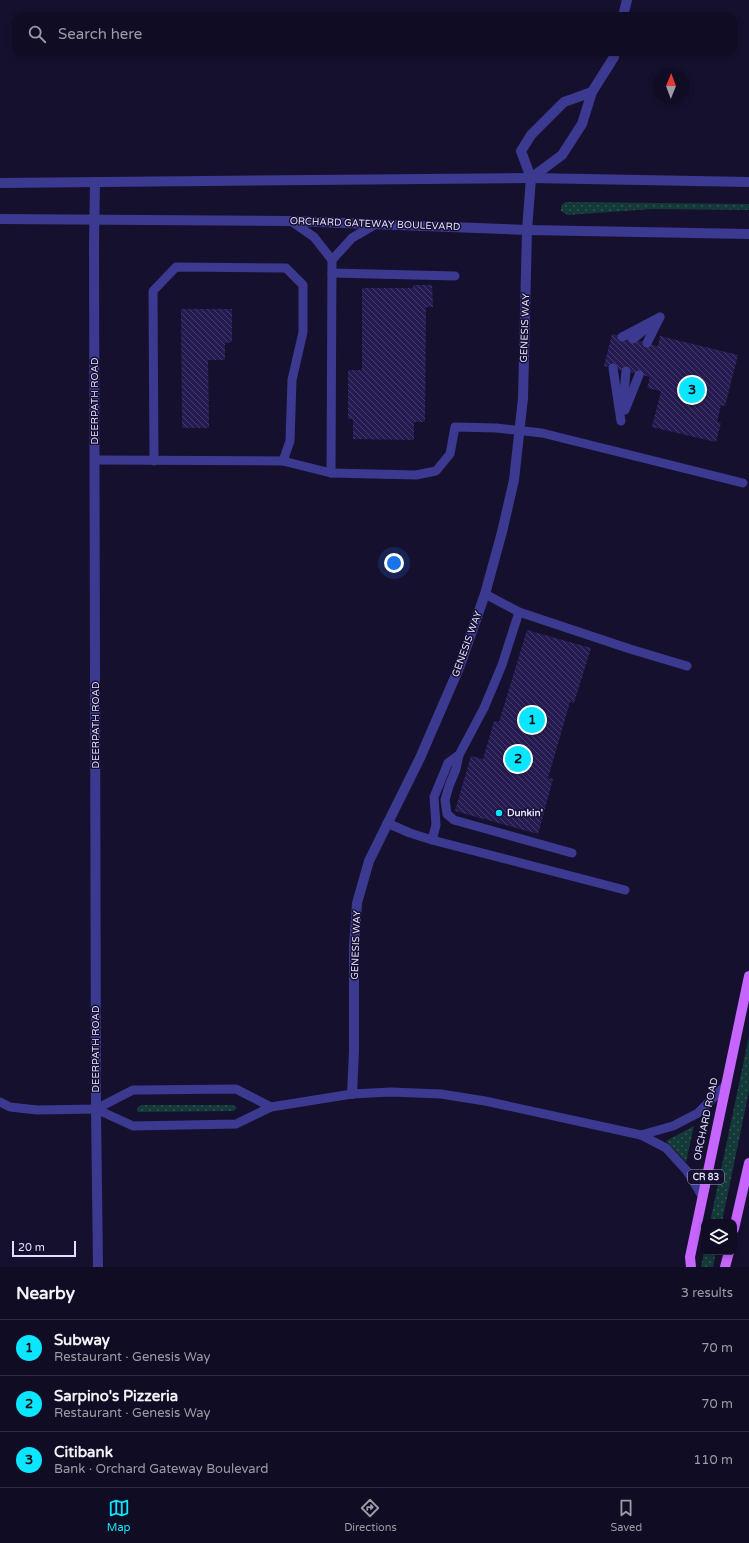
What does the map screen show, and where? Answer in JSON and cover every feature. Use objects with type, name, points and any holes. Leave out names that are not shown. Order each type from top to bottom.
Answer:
[{"type":"main road","name":"ORCHARD ROAD","points":[[691,1267],[690,1257],[702,1196],[749,976]]},
{"type":"main road","points":[[736,1219],[749,1163]]},
{"type":"main road","points":[[725,1267],[728,1255]]},
{"type":"street","points":[[624,12],[627,0]]},
{"type":"street","points":[[531,178],[562,155],[582,124],[592,92],[614,56]]},
{"type":"street","points":[[531,178],[521,151],[531,135],[564,102],[592,92]]},
{"type":"street","points":[[0,183],[531,178],[749,182]]},
{"type":"street","name":"GENESIS WAY","points":[[352,1094],[354,1051],[354,946],[357,903],[369,861],[420,758],[459,668],[485,594],[514,480],[524,390],[527,230],[531,178]]},
{"type":"street","name":"DEERPATH ROAD","points":[[95,182],[96,1109],[98,1267]]},
{"type":"street","name":"ORCHARD GATEWAY BOULEVARD","points":[[0,219],[291,221],[527,230],[749,234]]},
{"type":"lane","points":[[291,221],[314,237],[332,260],[331,473]]},
{"type":"lane","points":[[332,260],[352,238],[376,224]]},
{"type":"lane","points":[[154,461],[153,291],[176,267],[286,268],[303,285],[303,332],[292,380],[290,441],[284,461]]},
{"type":"lane","points":[[332,273],[455,276]]},
{"type":"lane","points":[[622,337],[660,317]]},
{"type":"lane","points":[[633,340],[660,317]]},
{"type":"lane","points":[[647,343],[660,317]]},
{"type":"lane","points":[[613,368],[621,421]]},
{"type":"lane","points":[[621,421],[626,371]]},
{"type":"lane","points":[[621,421],[639,375]]},
{"type":"lane","points":[[96,460],[284,461],[331,473],[416,475],[436,470],[450,454],[455,427],[496,428],[542,433],[743,483]]},
{"type":"lane","points":[[485,594],[519,612],[630,649],[687,666]]},
{"type":"lane","points":[[519,612],[502,665],[484,708],[459,755],[456,769],[445,800],[447,814],[454,820],[572,853]]},
{"type":"lane","points":[[432,840],[436,825],[434,798],[448,763],[459,755]]},
{"type":"lane","points":[[387,823],[410,833],[432,840],[625,890]]},
{"type":"lane","points":[[641,1136],[673,1126],[698,1114],[725,1086]]},
{"type":"lane","points":[[96,1109],[133,1090],[236,1090],[271,1107]]},
{"type":"lane","points":[[0,1102],[10,1107],[37,1110],[96,1109],[133,1126],[236,1124],[271,1107],[352,1094],[391,1092],[441,1094],[486,1101],[641,1136],[666,1148],[687,1171],[702,1196]]},
{"type":"green space","points":[[565,202],[749,204],[749,210],[652,209],[568,215],[561,211],[561,206]]},
{"type":"green space","points":[[749,1036],[749,1091],[723,1219],[711,1219]]},
{"type":"green space","points":[[141,1105],[233,1105],[237,1108],[233,1111],[139,1112],[137,1111],[137,1108]]},
{"type":"green space","points":[[694,1126],[686,1162],[666,1141]]},
{"type":"green space","points":[[703,1255],[715,1255],[713,1267],[701,1267]]},
{"type":"building","points":[[413,285],[432,285],[433,307],[426,307],[425,422],[414,422],[414,440],[353,439],[353,419],[348,419],[348,370],[362,370],[362,288],[413,288]]},
{"type":"building","points":[[181,309],[232,309],[232,342],[225,343],[225,360],[208,360],[209,428],[182,428]]},
{"type":"building","points":[[612,334],[658,346],[660,336],[738,355],[725,406],[721,405],[717,422],[721,423],[716,442],[652,427],[661,391],[647,388],[650,377],[604,366]]},
{"type":"building","points":[[527,630],[591,648],[574,703],[570,702],[548,778],[553,779],[538,834],[455,811],[471,756],[483,759],[494,721],[499,722]]},
{"type":"place","name":"Citibank","points":[[692,390]]},
{"type":"place","name":"Subway","points":[[532,720]]},
{"type":"place","name":"Sarpino's Pizzeria","points":[[518,759]]},
{"type":"place","name":"Dunkin'","points":[[499,813]]}]
